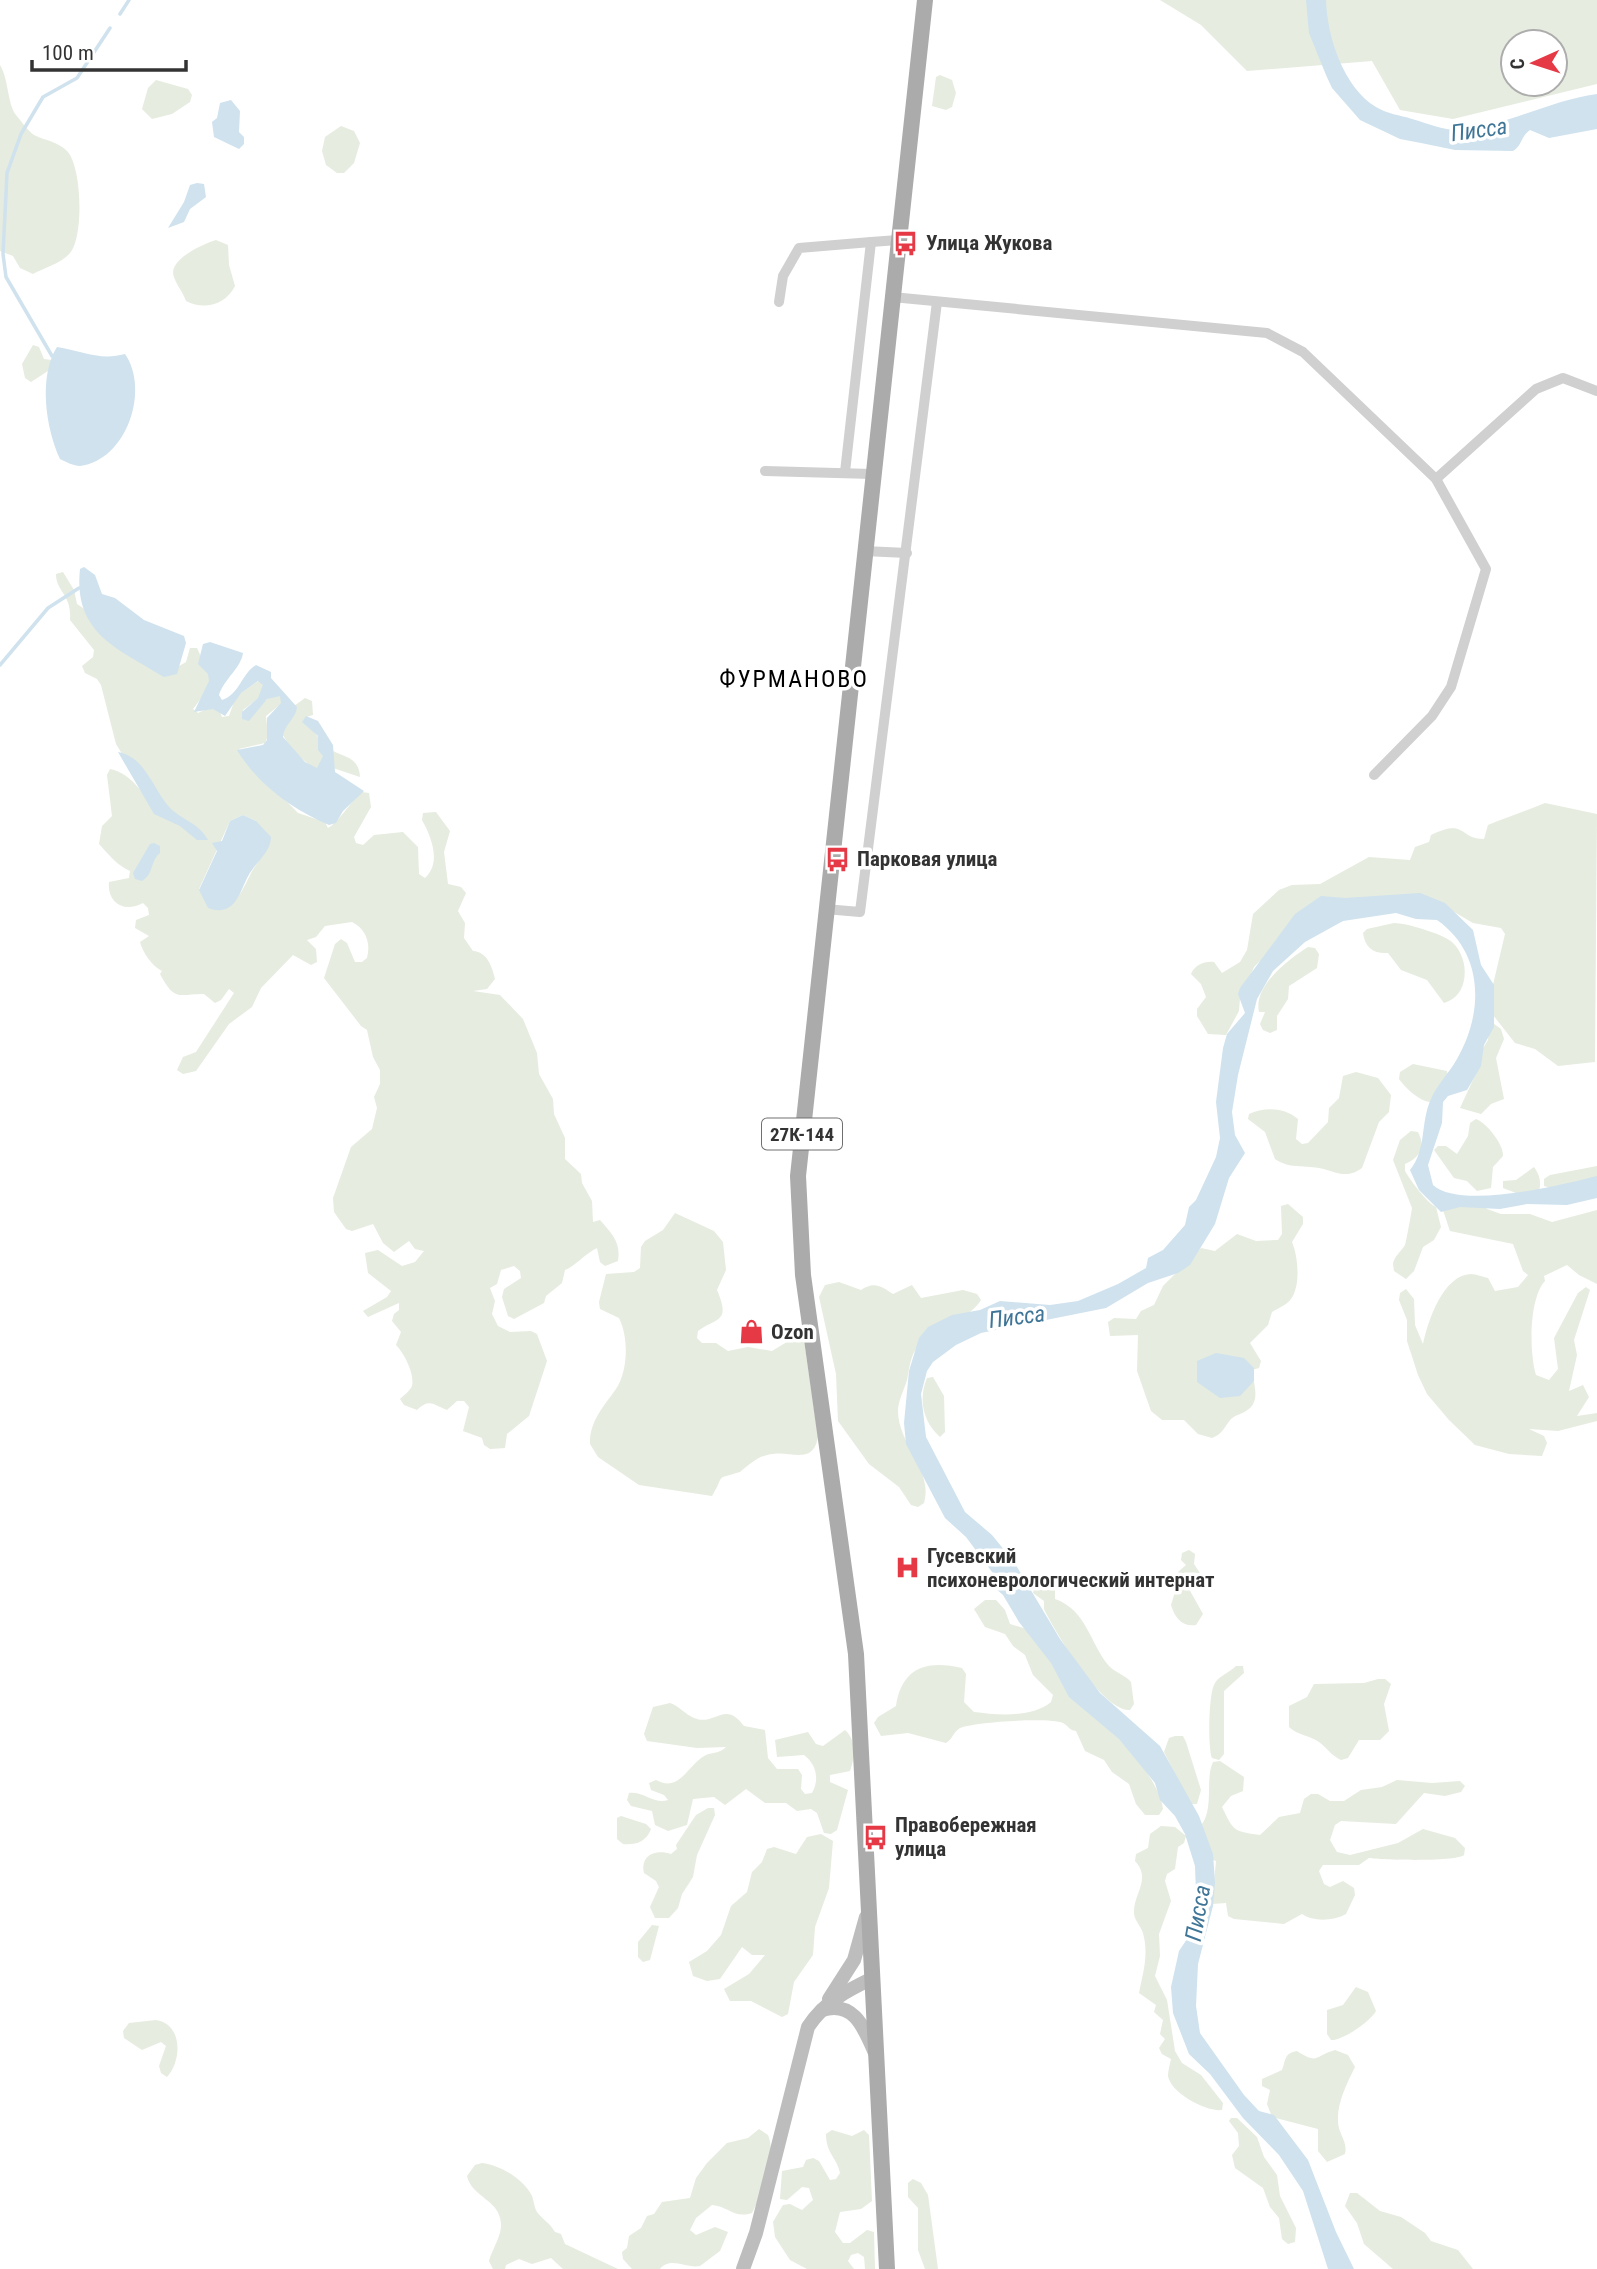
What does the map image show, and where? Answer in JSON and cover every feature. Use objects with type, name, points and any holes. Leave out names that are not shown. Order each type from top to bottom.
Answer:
[{"type":"main road","name":"27К-144","points":[[887,2269],[856,1654],[799,1239],[798,1176],[925,0]]},
{"type":"street","points":[[779,302],[783,276],[799,248],[898,240]]},
{"type":"street","points":[[845,472],[871,242]]},
{"type":"street","points":[[892,297],[1267,333],[1303,352],[1436,479],[1486,569],[1451,687],[1432,716],[1374,775]]},
{"type":"street","points":[[825,909],[860,912],[937,302]]},
{"type":"street","points":[[1436,479],[1536,389],[1563,378],[1597,391]]},
{"type":"street","points":[[765,471],[872,474]]},
{"type":"street","points":[[864,551],[907,553]]},
{"type":"street","points":[[743,2269],[756,2233],[808,2027],[854,1960],[861,1944],[869,1898]]},
{"type":"street","points":[[821,2010],[837,1997],[873,1978]]},
{"type":"street","points":[[821,2010],[837,2007],[856,2015],[877,2059]]},
{"type":"shaded area","points":[[1160,0],[1597,0],[1597,84],[1569,91],[1569,28],[1499,28],[1499,98],[1539,98],[1453,119],[1400,110],[1372,61],[1247,71],[1201,25]]},
{"type":"shaded area","points":[[0,65],[16,115],[34,135],[67,151],[76,171],[79,218],[75,245],[62,260],[33,274],[20,268],[13,256],[0,251]]},
{"type":"shaded area","points":[[940,75],[952,80],[956,93],[952,107],[946,110],[932,106],[936,77]]},
{"type":"shaded area","points":[[156,80],[188,89],[192,95],[190,102],[172,114],[152,119],[142,109],[148,88]]},
{"type":"shaded area","points":[[341,126],[354,131],[360,143],[354,163],[344,173],[337,173],[326,165],[322,151],[325,137]]},
{"type":"shaded area","points":[[216,240],[228,245],[229,265],[235,286],[226,297],[214,304],[193,304],[186,301],[173,271],[181,259]]},
{"type":"shaded area","points":[[33,345],[39,347],[44,359],[52,360],[54,367],[31,382],[25,378],[22,364]]},
{"type":"shaded area","points":[[63,572],[74,590],[77,604],[174,669],[186,662],[190,648],[197,648],[211,679],[206,692],[193,709],[198,713],[217,704],[222,717],[229,716],[236,696],[260,680],[265,684],[260,697],[243,710],[244,717],[275,693],[282,696],[282,703],[266,716],[268,736],[265,743],[239,749],[241,755],[298,813],[325,822],[328,828],[362,792],[369,793],[371,807],[354,837],[356,843],[363,845],[374,835],[403,832],[418,847],[419,874],[425,878],[433,865],[434,857],[429,834],[422,820],[423,813],[436,812],[450,831],[444,852],[448,884],[461,887],[466,893],[458,911],[465,923],[464,938],[473,951],[488,960],[495,979],[487,989],[473,991],[500,995],[523,1019],[537,1053],[539,1074],[553,1099],[554,1114],[565,1138],[565,1159],[581,1174],[582,1183],[592,1201],[593,1222],[600,1220],[612,1234],[618,1249],[618,1261],[605,1266],[600,1262],[597,1248],[593,1250],[565,1270],[562,1283],[546,1296],[544,1303],[514,1319],[508,1316],[502,1297],[504,1289],[521,1278],[520,1271],[514,1266],[501,1270],[497,1284],[490,1288],[495,1301],[492,1314],[498,1326],[510,1332],[531,1331],[537,1334],[547,1361],[529,1416],[507,1434],[505,1448],[490,1449],[484,1445],[482,1438],[463,1431],[469,1407],[464,1401],[457,1401],[447,1410],[432,1404],[425,1404],[417,1410],[404,1405],[400,1399],[411,1388],[413,1381],[408,1364],[396,1345],[401,1332],[392,1321],[399,1310],[399,1303],[368,1317],[363,1311],[387,1297],[391,1291],[368,1273],[365,1253],[378,1250],[402,1266],[415,1262],[424,1251],[415,1249],[409,1241],[394,1252],[383,1243],[373,1224],[352,1231],[346,1229],[334,1212],[333,1198],[351,1147],[372,1129],[377,1108],[374,1097],[380,1084],[380,1070],[373,1057],[367,1030],[324,978],[335,944],[341,939],[347,943],[355,962],[362,962],[367,958],[368,942],[361,928],[352,922],[325,926],[316,937],[307,940],[316,949],[317,962],[311,965],[293,955],[261,988],[252,1007],[229,1024],[196,1071],[183,1074],[177,1070],[183,1057],[196,1052],[234,993],[229,989],[221,1000],[215,1003],[204,994],[174,993],[160,974],[162,971],[151,963],[141,946],[140,942],[149,936],[135,928],[136,920],[149,915],[148,908],[143,903],[124,907],[111,896],[109,882],[129,878],[130,871],[117,863],[99,844],[102,826],[112,816],[107,775],[110,769],[131,780],[156,810],[116,744],[101,685],[97,679],[85,673],[82,666],[93,657],[94,650],[70,620],[69,604],[58,585],[56,574]],"holes":[[[243,815],[256,821],[259,861],[238,897],[228,907],[199,889],[230,821]]]},
{"type":"shaded area","points":[[305,698],[312,701],[313,715],[306,717],[313,730],[330,749],[356,764],[360,777],[333,768],[314,769],[292,750],[281,732],[294,706]]},
{"type":"shaded area","points":[[1545,803],[1597,814],[1595,1062],[1558,1066],[1535,1049],[1515,1043],[1493,1015],[1492,989],[1505,934],[1501,928],[1473,923],[1449,909],[1362,909],[1259,962],[1254,967],[1240,998],[1239,1011],[1226,1035],[1208,1034],[1197,1016],[1197,1009],[1206,997],[1201,984],[1191,974],[1203,963],[1214,962],[1222,973],[1240,962],[1247,950],[1253,914],[1279,890],[1292,885],[1320,884],[1369,857],[1410,860],[1415,847],[1429,842],[1431,835],[1451,828],[1484,839],[1488,825]]},
{"type":"shaded area","points":[[1394,923],[1442,936],[1459,950],[1465,976],[1459,993],[1453,999],[1444,1003],[1427,980],[1401,970],[1388,953],[1374,951],[1368,946],[1363,933],[1367,929]]},
{"type":"shaded area","points":[[1308,947],[1315,948],[1319,954],[1317,968],[1289,986],[1288,999],[1277,1016],[1277,1030],[1270,1033],[1263,1030],[1260,1024],[1265,1012],[1259,1012],[1261,993],[1274,974]]},
{"type":"shaded area","points":[[1490,1021],[1501,1029],[1504,1039],[1496,1058],[1504,1099],[1491,1104],[1481,1114],[1460,1108],[1479,1067],[1480,1053],[1488,1040]]},
{"type":"shaded area","points":[[1413,1064],[1447,1071],[1450,1092],[1444,1099],[1437,1102],[1423,1100],[1404,1085],[1399,1079],[1400,1072]]},
{"type":"shaded area","points":[[1356,1072],[1378,1078],[1391,1095],[1389,1112],[1379,1122],[1362,1168],[1356,1172],[1340,1174],[1319,1168],[1291,1165],[1275,1159],[1265,1132],[1248,1119],[1249,1114],[1274,1109],[1287,1112],[1298,1119],[1296,1139],[1302,1144],[1308,1143],[1328,1122],[1329,1108],[1339,1098],[1343,1076]]},
{"type":"shaded area","points":[[1476,1119],[1494,1135],[1503,1151],[1503,1156],[1493,1167],[1491,1188],[1477,1191],[1467,1181],[1454,1178],[1434,1150],[1438,1146],[1446,1146],[1457,1154],[1468,1136],[1470,1123]]},
{"type":"shaded area","points":[[1411,1131],[1418,1132],[1421,1147],[1418,1155],[1405,1164],[1405,1171],[1436,1207],[1441,1227],[1434,1240],[1423,1247],[1414,1271],[1406,1279],[1394,1271],[1393,1264],[1405,1245],[1412,1208],[1393,1160],[1400,1140]]},
{"type":"shaded area","points":[[1597,1166],[1597,1185],[1551,1188],[1544,1186],[1544,1179],[1550,1175]]},
{"type":"shaded area","points":[[1534,1167],[1540,1180],[1538,1193],[1516,1193],[1503,1188],[1503,1181],[1516,1180]]},
{"type":"shaded area","points":[[1480,1203],[1501,1214],[1530,1214],[1552,1222],[1597,1210],[1597,1284],[1567,1265],[1544,1276],[1545,1281],[1533,1312],[1532,1353],[1536,1375],[1549,1380],[1558,1369],[1554,1338],[1578,1293],[1586,1287],[1590,1290],[1574,1340],[1577,1355],[1569,1391],[1583,1385],[1589,1397],[1577,1416],[1597,1413],[1597,1421],[1558,1431],[1529,1429],[1544,1436],[1547,1443],[1542,1456],[1509,1454],[1475,1445],[1427,1394],[1407,1341],[1407,1320],[1399,1300],[1400,1293],[1406,1289],[1414,1299],[1415,1325],[1423,1344],[1438,1301],[1452,1282],[1461,1276],[1471,1274],[1488,1278],[1495,1291],[1518,1287],[1528,1275],[1523,1271],[1513,1244],[1450,1231],[1441,1204]]},
{"type":"shaded area","points":[[1288,1204],[1303,1217],[1303,1224],[1292,1242],[1297,1263],[1296,1287],[1289,1301],[1272,1312],[1268,1325],[1250,1343],[1261,1361],[1259,1368],[1252,1370],[1254,1403],[1246,1411],[1234,1416],[1221,1432],[1212,1438],[1198,1434],[1184,1420],[1162,1420],[1151,1411],[1137,1371],[1138,1335],[1110,1336],[1108,1322],[1114,1318],[1136,1319],[1141,1311],[1154,1305],[1163,1286],[1201,1248],[1215,1251],[1237,1234],[1256,1241],[1278,1240],[1282,1234],[1281,1206]]},
{"type":"shaded area","points":[[675,1213],[714,1231],[723,1242],[726,1270],[717,1290],[723,1308],[722,1314],[716,1321],[698,1331],[697,1338],[702,1343],[716,1343],[728,1351],[748,1347],[772,1351],[790,1340],[804,1340],[818,1437],[812,1451],[807,1454],[763,1456],[740,1472],[723,1477],[712,1496],[639,1485],[598,1457],[590,1444],[595,1421],[620,1382],[625,1364],[626,1345],[619,1318],[600,1309],[599,1302],[606,1274],[634,1272],[640,1268],[641,1247],[645,1241],[663,1230]]},
{"type":"shaded area","points":[[839,1282],[861,1290],[877,1286],[893,1294],[912,1285],[921,1298],[963,1290],[977,1294],[981,1300],[966,1315],[922,1343],[911,1360],[898,1411],[903,1435],[924,1480],[924,1503],[918,1507],[911,1505],[899,1487],[869,1464],[838,1421],[836,1374],[819,1297],[825,1285]]},
{"type":"shaded area","points":[[933,1377],[944,1396],[945,1432],[940,1437],[926,1417],[923,1402],[927,1378]]},
{"type":"shaded area","points":[[1189,1550],[1195,1554],[1194,1564],[1200,1573],[1189,1589],[1203,1614],[1196,1625],[1187,1625],[1180,1621],[1171,1605],[1175,1592],[1172,1585],[1178,1579],[1178,1572],[1186,1565],[1181,1560],[1182,1553]]},
{"type":"shaded area","points":[[1048,1582],[1055,1585],[1055,1599],[1066,1604],[1081,1619],[1109,1666],[1131,1682],[1134,1704],[1130,1710],[1119,1707],[1094,1685],[1058,1635],[1044,1609],[1044,1601],[1033,1593],[1035,1586]]},
{"type":"shaded area","points":[[985,1600],[996,1600],[1005,1610],[1010,1624],[1030,1630],[1127,1743],[1157,1791],[1163,1809],[1159,1815],[1145,1815],[1136,1804],[1129,1784],[1112,1772],[1104,1760],[1085,1751],[1076,1731],[1063,1723],[1028,1720],[968,1726],[960,1728],[946,1743],[908,1733],[881,1736],[874,1723],[878,1717],[896,1706],[899,1693],[910,1675],[927,1666],[962,1668],[966,1674],[964,1702],[974,1712],[1024,1713],[1051,1702],[1053,1695],[1033,1675],[1025,1655],[1013,1646],[1005,1634],[985,1627],[974,1609]]},
{"type":"shaded area","points":[[1236,1666],[1243,1666],[1244,1673],[1224,1691],[1224,1754],[1219,1760],[1212,1758],[1211,1753],[1211,1698],[1217,1681]]},
{"type":"shaded area","points":[[1385,1679],[1391,1684],[1384,1704],[1389,1731],[1380,1740],[1359,1740],[1348,1758],[1341,1760],[1319,1742],[1289,1727],[1289,1706],[1307,1697],[1314,1684],[1364,1683]]},
{"type":"shaded area","points":[[670,1703],[701,1720],[725,1714],[737,1718],[744,1726],[765,1730],[768,1758],[777,1769],[798,1769],[802,1775],[801,1789],[805,1794],[812,1793],[816,1782],[816,1772],[811,1763],[804,1755],[777,1757],[775,1740],[808,1732],[816,1744],[823,1746],[845,1730],[852,1739],[854,1749],[850,1771],[830,1775],[830,1782],[848,1790],[837,1830],[831,1834],[824,1833],[817,1813],[811,1809],[797,1811],[786,1803],[765,1803],[746,1789],[725,1805],[714,1797],[693,1799],[687,1825],[668,1831],[655,1825],[652,1811],[631,1806],[627,1800],[629,1793],[658,1801],[668,1800],[664,1795],[651,1790],[649,1783],[656,1780],[671,1783],[683,1776],[699,1759],[726,1747],[697,1748],[647,1741],[644,1734],[653,1707]]},
{"type":"shaded area","points":[[1183,1736],[1186,1742],[1201,1790],[1197,1804],[1190,1804],[1164,1752],[1169,1738]]},
{"type":"shaded area","points":[[1220,1761],[1244,1777],[1243,1791],[1231,1796],[1222,1807],[1229,1821],[1239,1831],[1260,1835],[1279,1817],[1300,1813],[1304,1799],[1311,1794],[1318,1794],[1330,1801],[1344,1801],[1361,1790],[1382,1787],[1397,1780],[1432,1783],[1460,1781],[1465,1786],[1461,1792],[1445,1796],[1424,1793],[1396,1824],[1341,1821],[1335,1825],[1330,1840],[1337,1852],[1350,1855],[1398,1843],[1423,1829],[1455,1838],[1465,1848],[1464,1855],[1434,1860],[1369,1858],[1359,1865],[1323,1865],[1319,1871],[1324,1884],[1330,1887],[1343,1881],[1354,1888],[1355,1895],[1346,1914],[1324,1920],[1302,1914],[1284,1924],[1234,1919],[1228,1916],[1226,1903],[1212,1904],[1216,1861],[1210,1859],[1202,1824],[1208,1810],[1213,1762]]},
{"type":"shaded area","points":[[708,1808],[714,1808],[715,1815],[697,1855],[693,1877],[682,1894],[678,1908],[669,1918],[655,1918],[650,1907],[659,1887],[656,1881],[644,1873],[644,1862],[655,1853],[671,1854],[677,1849],[676,1845],[696,1815]]},
{"type":"shaded area","points":[[621,1816],[646,1824],[651,1829],[643,1840],[623,1844],[617,1839],[617,1818]]},
{"type":"shaded area","points":[[1161,1826],[1175,1827],[1186,1836],[1184,1843],[1178,1847],[1175,1869],[1167,1874],[1165,1881],[1171,1901],[1159,1934],[1160,1956],[1155,1976],[1167,2000],[1175,2051],[1182,2063],[1201,2075],[1223,2103],[1222,2110],[1199,2105],[1175,2089],[1168,2076],[1171,2059],[1162,2054],[1159,2048],[1165,2039],[1160,2034],[1163,2020],[1154,2012],[1156,2005],[1139,1993],[1145,1949],[1143,1933],[1134,1916],[1134,1906],[1142,1880],[1140,1868],[1135,1861],[1136,1854],[1148,1848],[1150,1834]]},
{"type":"shaded area","points":[[821,1834],[833,1841],[829,1888],[815,1927],[813,1955],[794,1982],[788,2014],[782,2017],[751,2001],[730,2001],[724,1989],[749,1974],[765,1955],[752,1955],[742,1947],[720,1979],[707,1981],[693,1976],[689,1962],[707,1951],[721,1935],[731,1906],[747,1892],[752,1872],[762,1862],[767,1849],[774,1847],[796,1854],[807,1837]]},
{"type":"shaded area","points":[[652,1925],[659,1926],[650,1960],[643,1962],[638,1957],[638,1942]]},
{"type":"shaded area","points":[[1356,1987],[1368,1992],[1376,2011],[1356,2030],[1331,2040],[1327,2034],[1327,2010],[1343,2005]]},
{"type":"shaded area","points":[[156,2020],[171,2028],[177,2044],[175,2062],[167,2077],[161,2073],[159,2066],[166,2046],[161,2042],[142,2050],[124,2038],[123,2031],[129,2023]]},
{"type":"shaded area","points":[[1335,2050],[1348,2055],[1355,2067],[1343,2093],[1338,2114],[1345,2154],[1327,2162],[1318,2151],[1318,2129],[1272,2117],[1267,2104],[1270,2090],[1262,2086],[1262,2079],[1282,2070],[1290,2053],[1297,2051],[1316,2058]]},
{"type":"shaded area","points":[[1231,2118],[1237,2118],[1257,2137],[1264,2157],[1277,2175],[1280,2196],[1296,2228],[1295,2242],[1288,2244],[1282,2239],[1279,2218],[1270,2207],[1263,2188],[1235,2168],[1232,2155],[1239,2146],[1238,2133],[1229,2121]]},
{"type":"shaded area","points":[[759,2129],[768,2135],[771,2153],[764,2186],[752,2213],[740,2214],[712,2205],[696,2218],[690,2230],[696,2235],[715,2227],[728,2232],[720,2251],[700,2266],[669,2263],[660,2269],[632,2269],[623,2259],[622,2252],[627,2248],[629,2236],[641,2228],[647,2216],[654,2214],[662,2202],[690,2198],[696,2178],[727,2143],[748,2138]]},
{"type":"shaded area","points":[[832,2130],[852,2136],[864,2130],[869,2135],[872,2201],[861,2209],[840,2212],[835,2232],[843,2243],[850,2243],[867,2230],[874,2232],[875,2269],[865,2269],[864,2257],[858,2253],[851,2255],[848,2261],[854,2269],[807,2269],[790,2260],[775,2237],[773,2222],[783,2205],[790,2204],[802,2210],[813,2200],[809,2188],[802,2187],[787,2200],[780,2199],[782,2171],[803,2167],[806,2160],[813,2158],[819,2161],[830,2180],[836,2179],[840,2173],[826,2141],[826,2134]]},
{"type":"shaded area","points":[[482,2163],[504,2170],[523,2184],[532,2196],[537,2212],[555,2232],[561,2234],[565,2244],[618,2269],[563,2269],[551,2258],[532,2264],[519,2259],[506,2265],[505,2269],[493,2269],[489,2261],[500,2233],[499,2216],[496,2209],[474,2189],[467,2176],[475,2165]]},
{"type":"shaded area","points":[[913,2179],[921,2183],[928,2195],[938,2269],[925,2269],[918,2250],[918,2208],[908,2197],[908,2183]]},
{"type":"shaded area","points":[[1350,2193],[1357,2193],[1380,2211],[1401,2217],[1425,2233],[1431,2241],[1458,2250],[1473,2269],[1393,2269],[1364,2244],[1357,2223],[1345,2206]]},
{"type":"water","name":"Писса","points":[[1306,0],[1326,0],[1334,44],[1346,74],[1364,98],[1389,113],[1443,128],[1463,130],[1597,94],[1597,129],[1549,138],[1530,130],[1513,151],[1455,150],[1400,139],[1360,120],[1332,88],[1309,33]]},
{"type":"water","points":[[231,100],[240,111],[239,132],[244,137],[244,144],[239,149],[214,137],[212,122],[217,118],[220,103]]},
{"type":"water","points":[[204,184],[206,197],[190,209],[184,222],[168,228],[184,202],[190,185]]},
{"type":"water","points":[[57,347],[99,356],[125,354],[132,369],[134,404],[121,437],[110,451],[96,461],[80,466],[60,459],[48,418],[47,373]]},
{"type":"water","points":[[84,567],[95,575],[102,594],[115,598],[144,620],[184,636],[186,643],[177,674],[164,677],[103,637],[84,609],[80,591],[80,569]]},
{"type":"water","points":[[210,642],[243,653],[239,664],[221,689],[219,695],[222,700],[237,689],[256,665],[271,672],[271,678],[297,707],[283,737],[305,762],[317,768],[323,756],[318,750],[318,736],[302,722],[306,716],[318,721],[333,745],[335,772],[364,791],[343,811],[336,823],[329,825],[290,804],[255,774],[237,750],[263,745],[267,740],[267,718],[281,703],[280,696],[267,699],[249,721],[242,719],[242,712],[258,698],[263,685],[258,681],[241,693],[225,716],[213,709],[194,712],[209,681],[208,674],[198,664],[203,644]]},
{"type":"water","points":[[118,752],[136,760],[170,808],[200,830],[208,840],[197,840],[180,826],[154,814]]},
{"type":"water","points":[[243,815],[256,821],[271,837],[269,846],[232,905],[218,910],[208,908],[199,890],[217,851],[212,843],[222,841],[230,821]]},
{"type":"water","points":[[150,844],[160,846],[160,853],[146,878],[142,881],[135,879],[133,873]]},
{"type":"water","name":"Писса","points":[[1420,893],[1445,903],[1473,930],[1481,965],[1494,985],[1494,1027],[1484,1045],[1481,1066],[1467,1090],[1448,1096],[1443,1102],[1442,1123],[1428,1165],[1433,1185],[1446,1192],[1488,1196],[1560,1185],[1597,1176],[1597,1198],[1567,1205],[1527,1204],[1500,1209],[1460,1207],[1441,1212],[1419,1190],[1410,1170],[1419,1153],[1425,1117],[1436,1089],[1466,1041],[1472,1022],[1475,984],[1471,966],[1464,949],[1437,920],[1416,919],[1396,913],[1343,921],[1305,942],[1273,971],[1257,999],[1238,1075],[1232,1112],[1235,1135],[1245,1153],[1229,1178],[1215,1224],[1190,1265],[1178,1273],[1148,1283],[1106,1308],[981,1333],[956,1345],[933,1362],[927,1371],[921,1394],[926,1437],[965,1512],[992,1535],[1014,1562],[1060,1639],[1100,1693],[1160,1746],[1199,1816],[1213,1854],[1215,1882],[1213,1906],[1198,1964],[1196,2006],[1200,2033],[1244,2095],[1259,2111],[1274,2115],[1308,2160],[1336,2232],[1354,2269],[1328,2269],[1303,2191],[1279,2155],[1243,2118],[1210,2074],[1189,2054],[1173,2013],[1171,1987],[1179,1951],[1187,1939],[1196,1893],[1195,1866],[1185,1834],[1175,1816],[1160,1800],[1155,1783],[1119,1739],[1069,1697],[1051,1663],[1019,1622],[1003,1595],[995,1588],[995,1576],[966,1537],[945,1518],[906,1444],[904,1423],[909,1371],[919,1338],[928,1327],[952,1315],[980,1310],[1000,1301],[1050,1305],[1078,1301],[1118,1284],[1146,1268],[1148,1258],[1163,1250],[1185,1225],[1189,1207],[1196,1200],[1216,1157],[1220,1138],[1216,1102],[1223,1048],[1227,1034],[1245,1013],[1238,994],[1240,988],[1295,914],[1321,896],[1345,898]]},
{"type":"water","points":[[1216,1353],[1244,1358],[1254,1368],[1254,1381],[1240,1396],[1220,1398],[1197,1382],[1197,1361]]},
{"type":"waterway","points":[[120,14],[129,0]]},
{"type":"waterway","points":[[52,356],[6,277],[3,254],[7,173],[21,134],[43,97],[77,78],[110,28]]},
{"type":"waterway","points":[[0,665],[48,608],[79,588]]},
{"type":"place","name":"Улица Жукова","points":[[906,243]]},
{"type":"place","name":"Парковая улица","points":[[837,859]]},
{"type":"place","name":"Ozon","points":[[751,1332]]},
{"type":"place","name":"Гусевский психоневрологический интернат","points":[[907,1568]]},
{"type":"place","name":"Правобережная улица","points":[[875,1837]]},
{"type":"district","name":"ФУРМАНОВО","points":[[794,679]]}]
